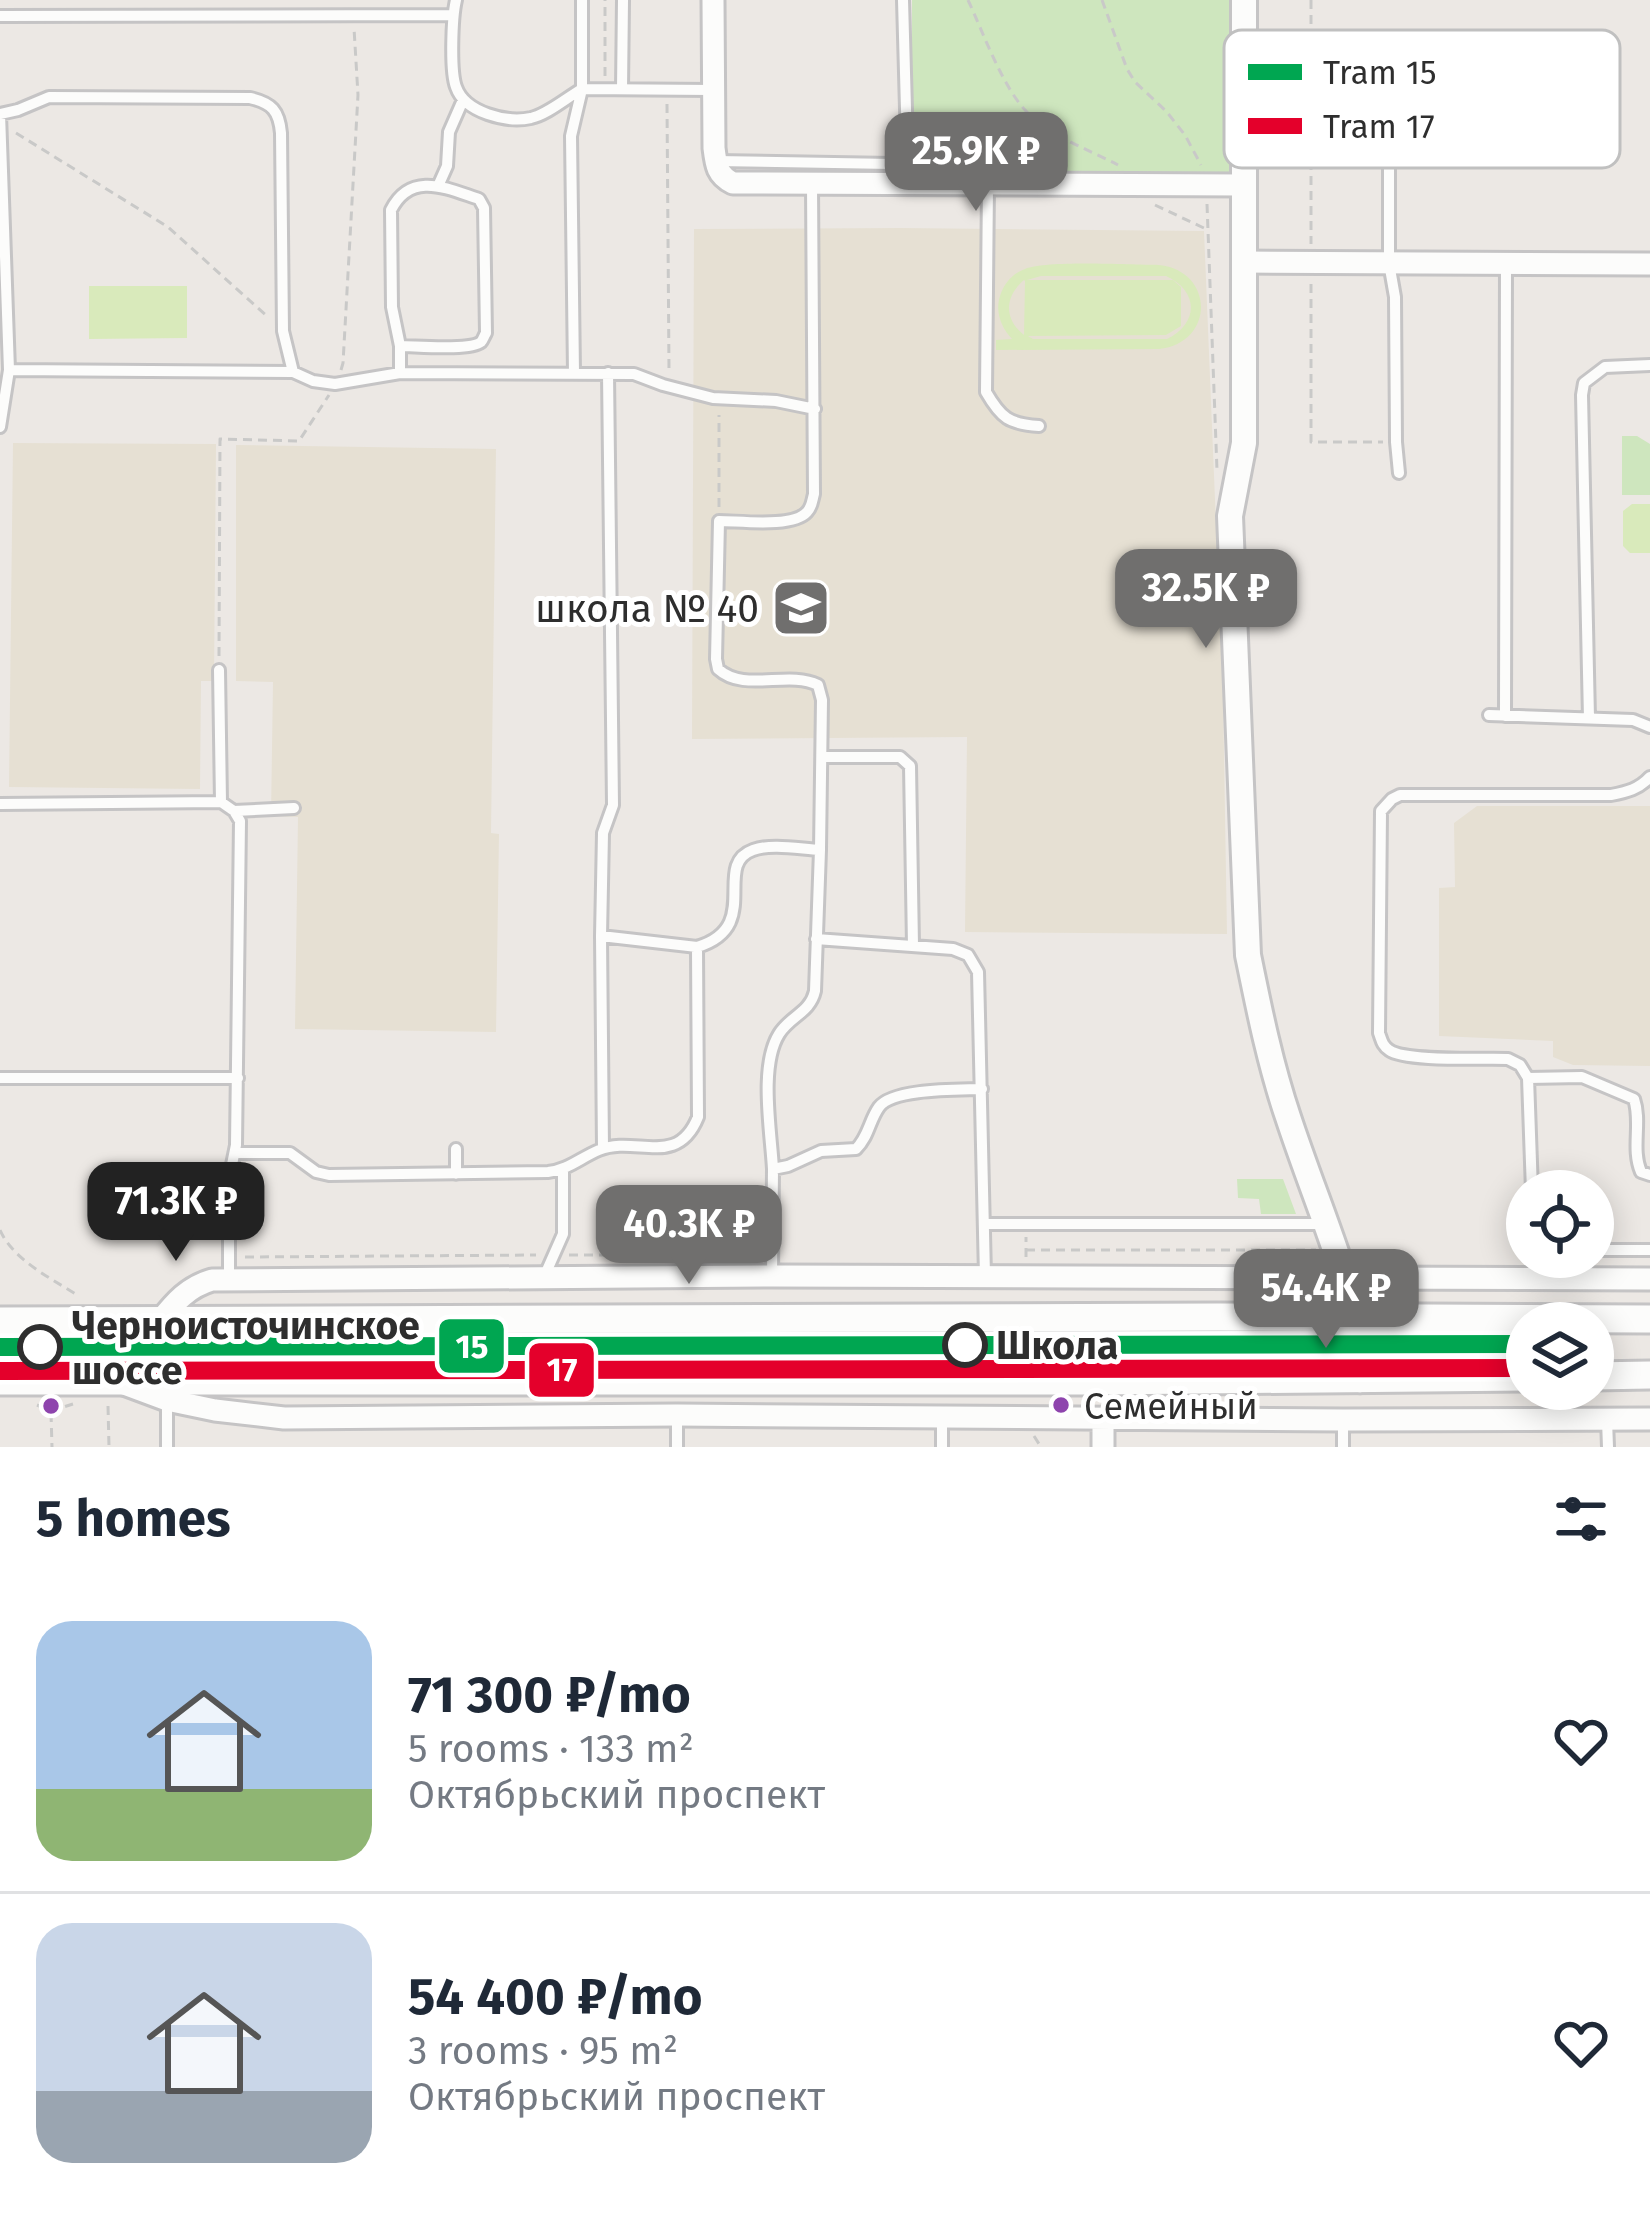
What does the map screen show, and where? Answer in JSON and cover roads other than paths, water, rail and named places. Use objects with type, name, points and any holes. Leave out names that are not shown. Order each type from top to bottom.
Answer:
[{"type":"main road","points":[[1357,1318],[1360,1379]]},
{"type":"main road","points":[[0,1322],[1650,1319]]},
{"type":"main road","points":[[1614,1376],[1650,1375]]},
{"type":"main road","points":[[0,1382],[113,1392],[1506,1377]]},
{"type":"street","points":[[713,0],[717,171],[733,183],[1244,185]]},
{"type":"street","points":[[1244,168],[1244,443],[1230,517],[1248,955],[1286,1113],[1357,1318]]},
{"type":"street","points":[[1244,262],[1650,264]]},
{"type":"street","points":[[160,1321],[190,1289],[229,1268],[543,1278],[772,1266],[985,1276],[1346,1277],[1506,1269]]},
{"type":"street","points":[[1614,1276],[1650,1279]]},
{"type":"street","points":[[113,1392],[284,1418],[1650,1419]]},
{"type":"street","points":[[1103,1419],[1103,1447]]},
{"type":"lane","points":[[456,0],[452,15],[454,85],[463,100],[492,116],[535,117],[582,89],[713,90]]},
{"type":"lane","points":[[574,373],[571,136],[582,89],[582,0]]},
{"type":"lane","points":[[622,88],[623,0]]},
{"type":"lane","points":[[716,161],[892,164],[905,158],[903,0]]},
{"type":"lane","points":[[0,16],[344,7],[452,15]]},
{"type":"lane","points":[[0,427],[9,370],[0,117],[49,98],[250,98],[273,107],[281,133],[283,332],[293,372]]},
{"type":"lane","points":[[439,184],[447,166],[449,132],[463,100]]},
{"type":"lane","points":[[1388,168],[1399,473]]},
{"type":"lane","points":[[400,346],[478,344],[486,333],[484,208],[479,199],[439,184],[407,190],[395,200],[391,210],[392,307],[400,373]]},
{"type":"lane","points":[[772,1266],[771,1053],[785,1026],[812,1004],[815,991],[822,700],[818,685],[802,679],[730,678],[718,668],[719,521],[785,521],[807,512],[814,494],[812,185]]},
{"type":"lane","points":[[988,185],[986,392],[996,410],[1010,421],[1040,426]]},
{"type":"lane","points":[[1505,716],[1506,262]]},
{"type":"lane","points":[[1589,718],[1582,394],[1584,383],[1605,367],[1650,365]]},
{"type":"lane","points":[[9,370],[293,372],[335,384],[400,373],[634,374],[719,398],[776,401],[814,410]]},
{"type":"lane","points":[[603,1148],[604,832],[613,806],[608,373]]},
{"type":"lane","points":[[219,670],[220,802]]},
{"type":"lane","points":[[1489,715],[1633,720],[1650,727]]},
{"type":"lane","points":[[822,757],[900,757],[910,766],[914,946]]},
{"type":"lane","points":[[1531,1170],[1528,1078],[1520,1065],[1508,1059],[1411,1056],[1388,1050],[1382,1043],[1382,811],[1400,796],[1611,795],[1629,792],[1650,777]]},
{"type":"lane","points":[[0,804],[220,802],[240,821],[238,1078],[229,1268]]},
{"type":"lane","points":[[234,811],[294,808]]},
{"type":"lane","points":[[601,937],[697,947],[711,943],[727,930],[734,915],[734,876],[745,854],[756,848],[820,850]]},
{"type":"lane","points":[[816,939],[961,951],[979,972],[985,1276]]},
{"type":"lane","points":[[236,1153],[290,1153],[322,1174],[456,1174],[523,1166],[563,1171],[603,1148],[664,1148],[687,1137],[698,1117],[697,947]]},
{"type":"lane","points":[[1528,1078],[1582,1077],[1634,1099],[1638,1109],[1636,1161],[1641,1172],[1650,1175]]},
{"type":"lane","points":[[0,1078],[238,1078]]},
{"type":"lane","points":[[773,1168],[820,1151],[856,1149],[887,1100],[982,1089]]},
{"type":"lane","points":[[456,1149],[456,1174]]},
{"type":"lane","points":[[543,1278],[563,1234],[563,1171]]},
{"type":"lane","points":[[986,1224],[1326,1224]]},
{"type":"lane","points":[[1614,1250],[1650,1250]]},
{"type":"lane","points":[[167,1400],[167,1447]]},
{"type":"lane","points":[[677,1415],[677,1447]]},
{"type":"lane","points":[[942,1419],[942,1447]]},
{"type":"lane","points":[[1343,1420],[1343,1447]]},
{"type":"lane","points":[[1607,1420],[1608,1447]]},
{"type":"tram line","name":"15","points":[[0,1347],[1506,1344]]},
{"type":"tram line","name":"17","points":[[0,1371],[1506,1368]]},
{"type":"place","name":"школа № 40","points":[[801,608]]},
{"type":"place","name":"Школа","points":[[965,1345]]},
{"type":"place","name":"Черноисточинское шоссе","points":[[40,1347]]},
{"type":"place","name":"Семейный","points":[[1061,1405]]}]
